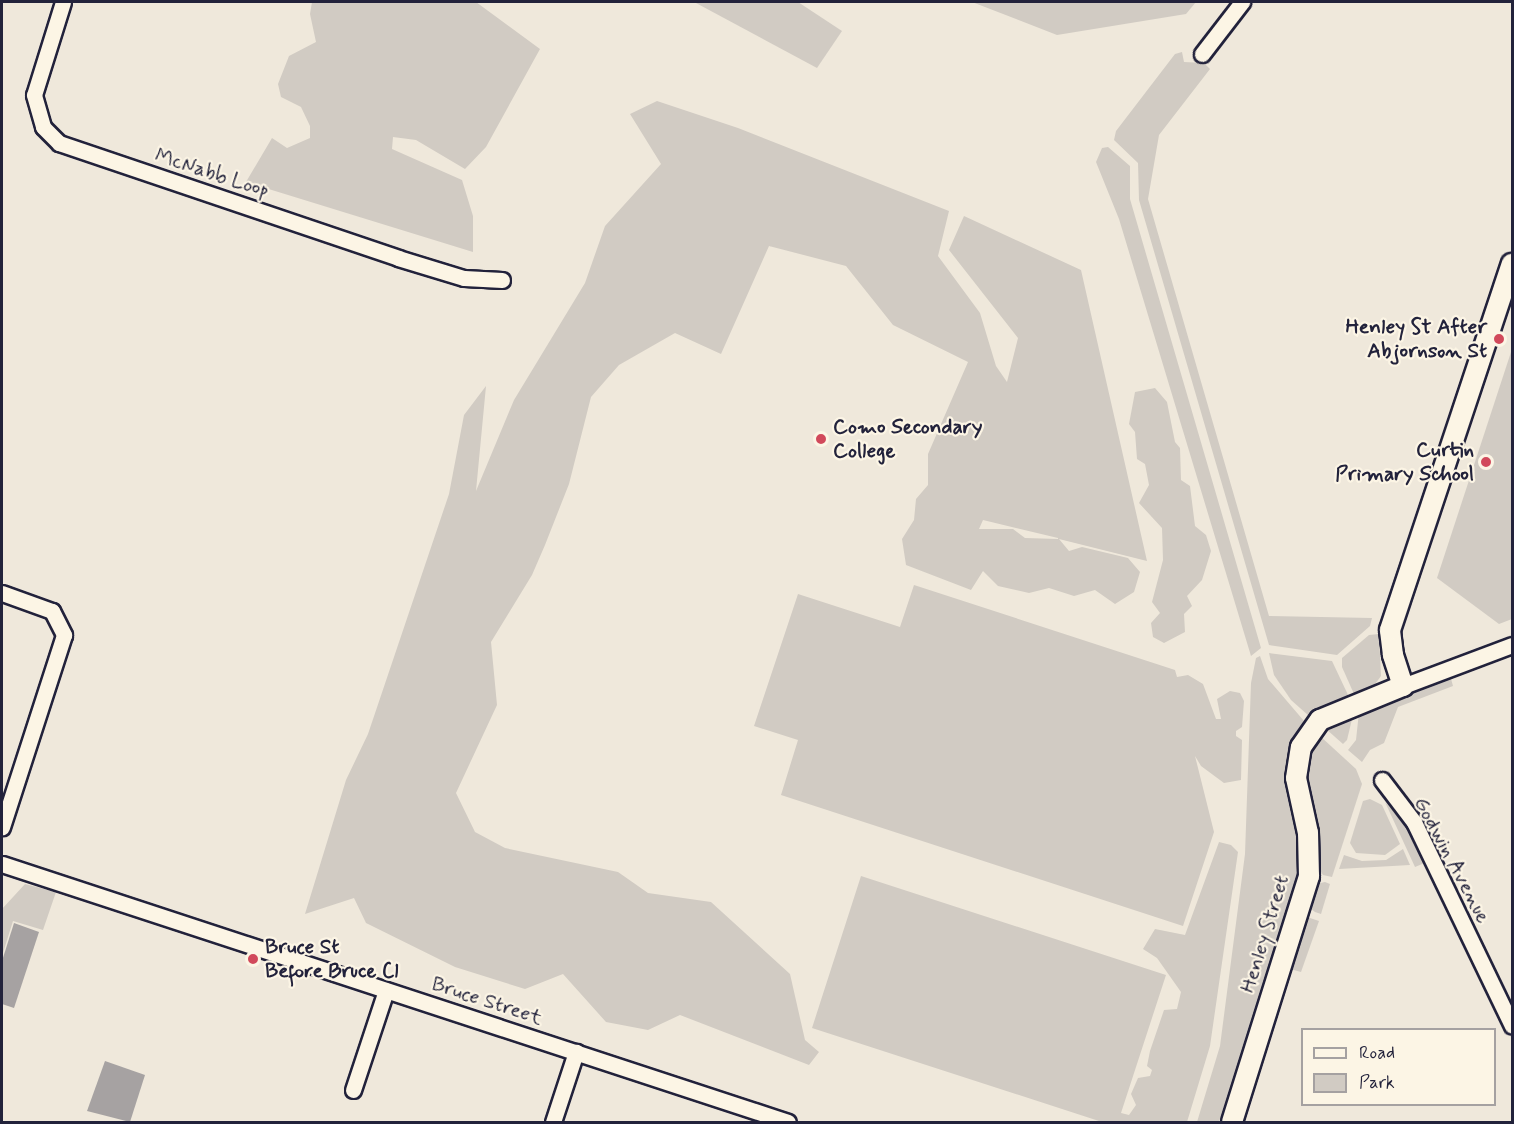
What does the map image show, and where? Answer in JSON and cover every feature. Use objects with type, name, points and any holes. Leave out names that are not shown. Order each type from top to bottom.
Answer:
[{"type":"street","name":"McNabb Loop","points":[[63,2],[34,95],[43,127],[59,143],[398,258],[464,278],[502,280]]},
{"type":"street","points":[[1202,54],[1242,2]]},
{"type":"street","points":[[1512,264],[1390,630],[1393,655],[1403,686],[1512,645]]},
{"type":"street","points":[[2,593],[52,611],[61,625],[63,645],[2,826]]},
{"type":"street","name":"Henley Street","points":[[1232,1122],[1309,876],[1308,833],[1296,778],[1301,747],[1320,720],[1403,686]]},
{"type":"street","name":"Godwin Avenue","points":[[1382,780],[1413,822],[1512,1026]]},
{"type":"street","name":"Bruce Street","points":[[2,864],[789,1122]]},
{"type":"street","points":[[353,1090],[386,990]]},
{"type":"street","points":[[553,1122],[576,1052]]},
{"type":"green space","points":[[312,2],[476,2],[540,49],[486,147],[465,169],[416,140],[393,137],[392,149],[462,180],[473,216],[473,252],[246,182],[272,138],[287,148],[310,138],[310,126],[301,107],[281,97],[278,84],[289,56],[316,42],[310,14]]},
{"type":"green space","points":[[798,2],[842,31],[817,68],[696,3]]},
{"type":"green space","points":[[972,2],[1196,2],[1186,14],[1057,35]]},
{"type":"green space","points":[[1182,52],[1184,62],[1204,63],[1210,69],[1159,135],[1148,199],[1269,616],[1372,618],[1370,626],[1337,655],[1269,645],[1139,200],[1138,163],[1114,140],[1116,131],[1175,54]]},
{"type":"green space","points":[[657,101],[738,128],[949,211],[938,256],[980,313],[996,366],[1007,382],[1018,338],[949,250],[964,216],[1081,270],[1147,561],[1059,539],[1069,551],[1082,547],[1128,558],[1140,572],[1134,592],[1115,604],[1095,590],[1074,596],[1049,588],[1029,593],[998,586],[983,571],[971,590],[906,565],[902,539],[914,520],[916,499],[928,485],[928,454],[968,362],[893,325],[846,266],[769,246],[721,354],[675,333],[619,365],[591,397],[569,484],[545,545],[532,575],[491,642],[497,705],[456,793],[475,832],[505,848],[618,872],[648,893],[711,902],[790,974],[805,1040],[819,1052],[809,1065],[680,1015],[648,1030],[606,1022],[563,974],[525,989],[455,967],[366,923],[354,898],[305,914],[346,780],[368,734],[449,494],[464,415],[486,386],[476,491],[514,400],[585,283],[605,226],[661,164],[630,114]],"holes":[[[983,520],[1058,538],[1025,538],[1013,529],[979,529]]]},
{"type":"green space","points":[[1108,147],[1130,166],[1130,199],[1261,648],[1251,656],[1119,219],[1096,162],[1102,148]]},
{"type":"green space","points":[[1512,349],[1512,619],[1499,624],[1437,578]]},
{"type":"green space","points":[[1155,388],[1167,402],[1175,442],[1180,448],[1181,480],[1190,486],[1195,526],[1206,535],[1211,551],[1202,580],[1187,596],[1192,606],[1184,614],[1185,632],[1164,643],[1153,637],[1151,623],[1160,613],[1152,602],[1163,560],[1162,528],[1139,503],[1149,485],[1145,464],[1137,459],[1135,432],[1129,424],[1135,392]]},
{"type":"green space","points":[[914,585],[1175,670],[1177,677],[1188,675],[1203,684],[1216,719],[1221,719],[1217,699],[1230,691],[1240,693],[1244,701],[1242,727],[1236,731],[1236,736],[1242,740],[1241,780],[1224,783],[1201,766],[1195,756],[1214,832],[1183,926],[781,795],[798,740],[754,726],[798,594],[900,627]]},
{"type":"green space","points":[[1379,634],[1381,676],[1373,687],[1354,694],[1342,667],[1342,658],[1369,635]]},
{"type":"green space","points":[[1269,653],[1332,661],[1349,697],[1309,716],[1291,700],[1274,675]]},
{"type":"green space","points":[[1260,656],[1268,679],[1304,721],[1293,738],[1286,770],[1299,839],[1300,876],[1219,1122],[1197,1122],[1220,1046],[1245,854],[1251,683],[1256,658]]},
{"type":"green space","points":[[1450,675],[1453,686],[1398,707],[1384,743],[1370,750],[1362,762],[1348,750],[1356,740],[1359,712]]},
{"type":"green space","points":[[1353,715],[1347,740],[1343,744],[1326,729]]},
{"type":"green space","points":[[1320,736],[1356,769],[1362,784],[1332,877],[1323,875],[1318,867],[1305,781],[1310,752]]},
{"type":"green space","points":[[1370,799],[1382,805],[1400,844],[1385,855],[1356,853],[1350,843],[1363,801]]},
{"type":"green space","points":[[1385,802],[1413,833],[1427,862],[1415,867]]},
{"type":"green space","points":[[1219,842],[1231,845],[1238,852],[1210,1046],[1187,1122],[1102,1122],[812,1028],[861,876],[1166,975],[1121,1113],[1129,1115],[1136,1105],[1131,1094],[1138,1078],[1150,1076],[1152,1070],[1147,1066],[1150,1051],[1164,1010],[1177,1009],[1181,992],[1157,958],[1143,949],[1155,929],[1185,935]]},
{"type":"green space","points":[[1403,849],[1410,865],[1339,869],[1344,855],[1362,861],[1386,860]]},
{"type":"green space","points":[[1325,882],[1330,884],[1321,914],[1310,908],[1316,884]]},
{"type":"green space","points":[[25,884],[56,892],[43,930],[13,921],[2,956],[2,909]]},
{"type":"green space","points":[[1307,917],[1319,921],[1301,972],[1290,969]]},
{"type":"shaded area","points":[[14,923],[39,932],[14,1008],[2,1004],[2,961]]},
{"type":"shaded area","points":[[105,1061],[145,1075],[130,1122],[87,1111]]},
{"type":"place","name":"Henley St After Abjornson St","points":[[1499,339]]},
{"type":"place","name":"Como Secondary College","points":[[821,439]]},
{"type":"place","name":"Curtin Primary School","points":[[1486,462]]},
{"type":"place","name":"Bruce St Before Bruce Cl","points":[[253,959]]}]
